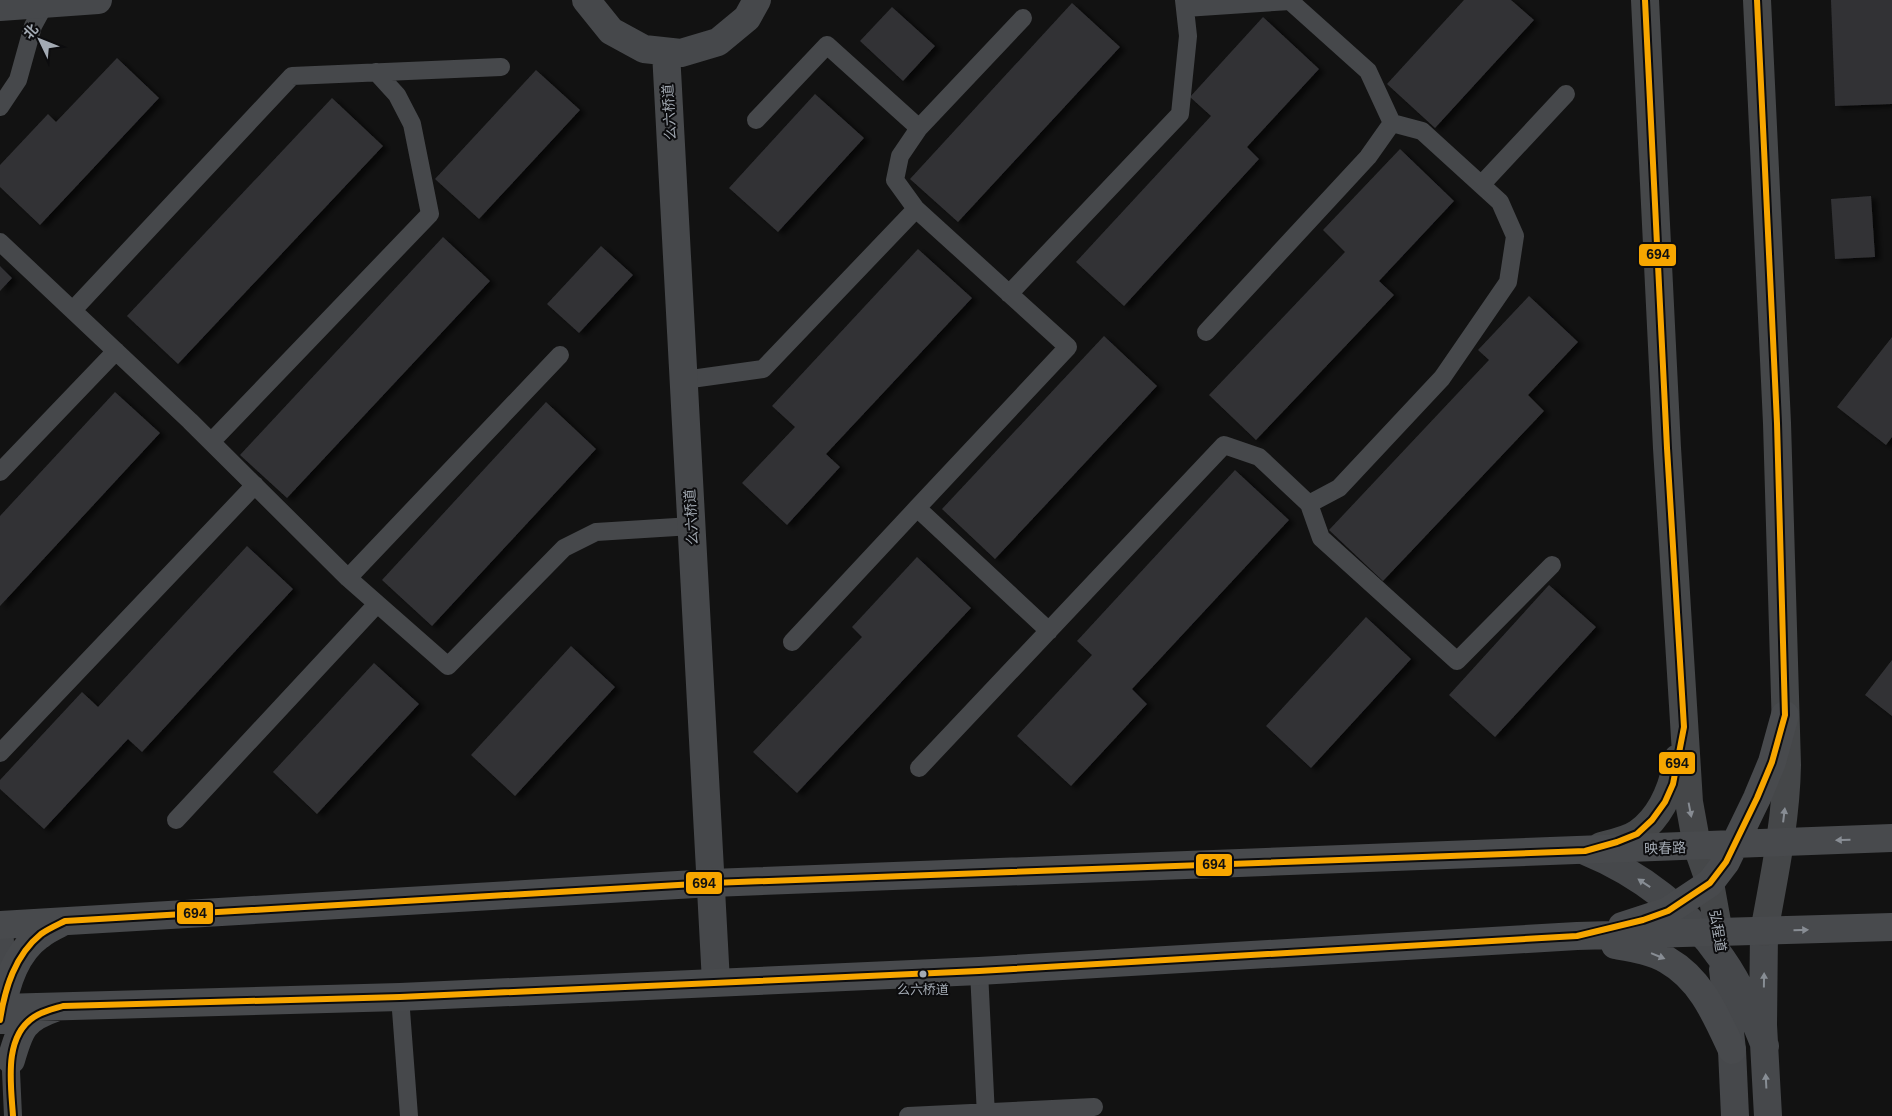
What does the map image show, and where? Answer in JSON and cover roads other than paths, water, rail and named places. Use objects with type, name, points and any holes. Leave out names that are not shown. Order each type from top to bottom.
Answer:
[{"type":"main road","name":"弘程道","points":[[1645,0],[1667,448],[1689,802],[1697,846],[1710,883],[1714,941]]},
{"type":"main road","points":[[1756,0],[1777,414],[1787,793],[1764,932]]},
{"type":"main road","points":[[1577,936],[1643,920],[1675,907],[1710,883],[1726,862],[1735,845],[1772,762],[1785,715]]},
{"type":"main road","points":[[1585,851],[1638,834],[1652,820],[1673,784],[1684,727]]},
{"type":"main road","name":"映春路","points":[[2,925],[712,884],[1892,838]]},
{"type":"main road","points":[[65,921],[38,936],[27,947],[13,972],[4,1006],[400,997],[978,970],[1577,936],[1714,941],[1764,932],[1892,927]]},
{"type":"main road","points":[[1577,936],[1649,952],[1667,960],[1688,975],[1713,1009],[1732,1050]]},
{"type":"main road","points":[[11,1060],[20,1034],[30,1020],[37,1015],[63,1006]]},
{"type":"street","points":[[0,7],[98,0]]},
{"type":"street","points":[[586,0],[611,31],[644,49],[681,53],[718,42],[747,18],[757,0]]},
{"type":"street","name":"么六桥道","points":[[666,52],[716,982]]},
{"type":"street","points":[[1585,851],[1608,860],[1628,873],[1675,907],[1714,941],[1744,996],[1765,1046]]},
{"type":"street","points":[[1764,932],[1768,1116]]},
{"type":"street","name":"弘程道","points":[[1714,941],[1732,1050],[1736,1116]]},
{"type":"lane","points":[[1010,294],[1180,114],[1188,36],[1184,4],[1290,1],[1368,70],[1392,123]]},
{"type":"lane","points":[[0,108],[18,80],[33,26],[45,4]]},
{"type":"lane","points":[[792,642],[1068,347],[916,209],[895,180],[900,156],[919,128],[1023,18]]},
{"type":"lane","points":[[756,120],[827,45],[919,128]]},
{"type":"lane","points":[[72,310],[292,76],[501,67]]},
{"type":"lane","points":[[211,442],[430,214],[412,124],[397,95],[376,72]]},
{"type":"lane","points":[[1481,185],[1566,94]]},
{"type":"lane","points":[[1309,504],[1339,488],[1442,378],[1508,282],[1514,236],[1500,202],[1422,131],[1392,123]]},
{"type":"lane","points":[[1206,332],[1368,157],[1392,123]]},
{"type":"lane","points":[[684,380],[763,370],[916,209]]},
{"type":"lane","points":[[0,242],[211,442],[348,578],[448,666],[564,548],[596,532],[692,526]]},
{"type":"lane","points":[[0,472],[116,351]]},
{"type":"lane","points":[[348,578],[560,355]]},
{"type":"lane","points":[[919,768],[1224,444],[1259,457],[1309,504],[1321,538],[1457,661],[1552,565]]},
{"type":"lane","points":[[0,753],[255,485]]},
{"type":"lane","points":[[917,508],[1048,631]]},
{"type":"lane","points":[[176,820],[377,604]]},
{"type":"lane","points":[[2,925],[4,1006],[11,1060],[13,1116]]},
{"type":"lane","points":[[978,970],[986,1114]]},
{"type":"lane","points":[[400,997],[409,1116]]},
{"type":"lane","points":[[909,1116],[986,1114],[1094,1106]]},
{"type":"place","name":"么六桥道","points":[[923,974]]}]
